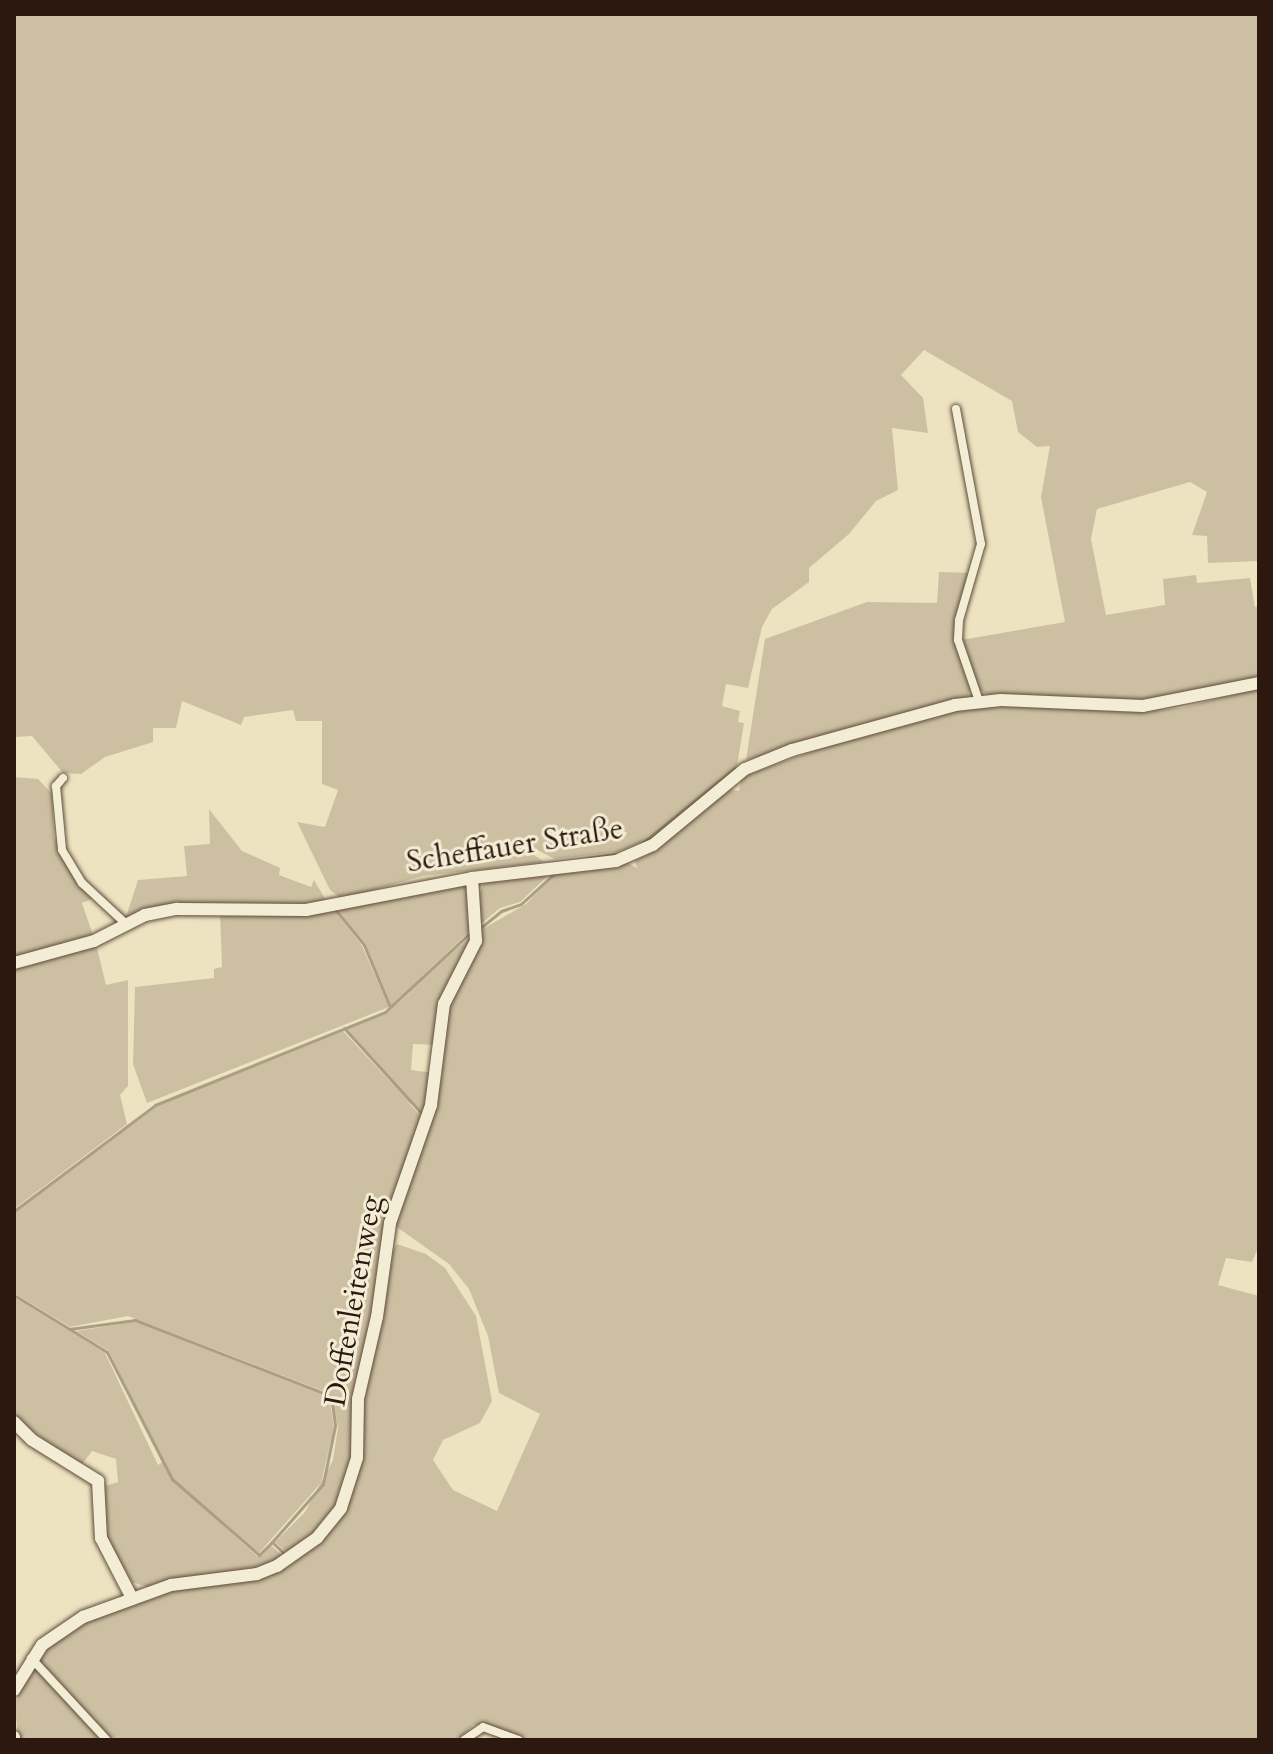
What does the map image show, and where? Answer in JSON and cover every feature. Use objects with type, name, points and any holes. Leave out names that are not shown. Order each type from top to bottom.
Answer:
[{"type":"street","points":[[956,409],[981,544],[959,620],[958,640],[979,701]]},
{"type":"street","name":"Scheffauer Straße","points":[[14,963],[94,941],[124,922],[177,909],[306,910],[472,878],[635,855],[745,769],[792,750],[979,701],[1143,706],[1259,683]]},
{"type":"street","points":[[63,778],[56,786],[62,850],[82,883],[124,922]]},
{"type":"street","name":"Doffenleitenweg","points":[[30,1657],[83,1617],[132,1598],[171,1585],[257,1574],[277,1566],[317,1538],[341,1508],[357,1458],[358,1399],[377,1317],[390,1223],[431,1105],[444,1004],[476,941],[472,878]]},
{"type":"street","points":[[14,1422],[32,1440],[98,1481],[101,1538],[132,1598]]},
{"type":"street","points":[[14,1690],[30,1657],[107,1740]]},
{"type":"street","points":[[464,1740],[483,1727],[519,1740]]},
{"type":"shaded area","points":[[14,14],[1259,14],[1259,561],[1208,563],[1207,536],[1192,535],[1207,492],[1190,482],[1097,509],[1091,539],[1106,615],[1165,605],[1163,579],[1196,575],[1197,583],[1250,578],[1255,607],[1259,606],[1259,679],[1152,702],[1069,701],[988,695],[980,690],[961,640],[1065,622],[1041,497],[1050,446],[1037,447],[1018,432],[1012,401],[924,350],[901,375],[923,398],[928,433],[892,428],[898,490],[876,501],[849,534],[809,568],[809,582],[772,609],[762,627],[748,688],[726,684],[722,706],[740,711],[738,722],[744,723],[737,766],[640,843],[617,852],[555,859],[529,846],[527,850],[544,862],[423,876],[342,899],[330,890],[297,822],[325,827],[338,790],[322,784],[322,721],[296,721],[293,710],[244,717],[241,725],[182,701],[176,728],[153,728],[153,742],[105,757],[81,774],[63,773],[32,736],[14,737]]},
{"type":"shaded area","points":[[939,572],[971,573],[954,638],[971,687],[967,698],[746,760],[765,639],[867,602],[937,603]]},
{"type":"shaded area","points":[[1259,688],[1259,1246],[1252,1262],[1226,1258],[1218,1285],[1259,1296],[1259,1740],[526,1740],[490,1725],[473,1725],[458,1740],[112,1740],[41,1665],[39,1655],[64,1633],[101,1613],[194,1582],[262,1576],[346,1506],[355,1483],[363,1436],[360,1407],[389,1254],[397,1244],[426,1254],[445,1268],[476,1316],[492,1401],[480,1423],[443,1440],[433,1460],[453,1490],[497,1511],[540,1414],[499,1393],[488,1336],[469,1289],[449,1264],[394,1225],[434,1106],[448,998],[481,930],[526,904],[557,872],[628,863],[637,868],[635,861],[654,851],[733,782],[732,790],[739,791],[742,777],[849,738],[979,705],[1133,712],[1182,708]]},
{"type":"shaded area","points":[[14,777],[38,779],[52,794],[54,837],[63,859],[94,898],[82,903],[94,938],[14,960]]},
{"type":"shaded area","points":[[209,809],[242,851],[280,868],[279,875],[311,887],[314,880],[327,902],[126,917],[138,880],[187,876],[184,846],[210,844]]},
{"type":"shaded area","points":[[551,873],[520,902],[500,908],[481,924],[477,899],[485,881]]},
{"type":"shaded area","points":[[465,885],[474,927],[419,979],[474,934],[446,988],[436,1045],[413,1044],[411,1070],[434,1073],[425,1114],[407,1101],[423,1118],[388,1212],[350,1480],[325,1525],[289,1555],[275,1542],[305,1512],[333,1460],[338,1427],[331,1394],[128,1316],[70,1327],[14,1293],[14,1213],[156,1106],[343,1031],[399,1091],[345,1029],[385,1014],[412,991],[391,1006],[365,945],[337,908]]},
{"type":"shaded area","points":[[334,909],[362,946],[389,1007],[147,1103],[133,1064],[135,987],[214,978],[214,969],[222,967],[220,913]]},
{"type":"shaded area","points":[[96,944],[106,985],[128,980],[128,1086],[120,1095],[127,1124],[14,1209],[14,968]]},
{"type":"shaded area","points":[[14,1297],[105,1353],[158,1465],[162,1462],[109,1351],[76,1331],[135,1322],[329,1397],[334,1428],[321,1483],[259,1553],[170,1478],[257,1556],[271,1545],[285,1558],[242,1572],[191,1576],[151,1588],[132,1582],[105,1536],[105,1486],[118,1482],[116,1459],[92,1451],[80,1467],[14,1417]]},
{"type":"shaded area","points":[[29,1666],[35,1668],[103,1740],[18,1740],[15,1704]]},
{"type":"waterway","points":[[642,843],[735,768]]},
{"type":"waterway","points":[[588,858],[616,854]]},
{"type":"waterway","points":[[479,929],[501,911],[521,904],[555,873]]},
{"type":"waterway","points":[[336,910],[364,945],[390,1007]]},
{"type":"waterway","points":[[14,1211],[155,1105],[385,1012],[472,931]]},
{"type":"waterway","points":[[344,1028],[424,1116]]},
{"type":"waterway","points":[[14,1295],[107,1352],[172,1479],[259,1555],[272,1542],[287,1556]]},
{"type":"waterway","points":[[69,1329],[135,1320],[331,1396],[335,1426],[323,1484],[272,1542]]}]
